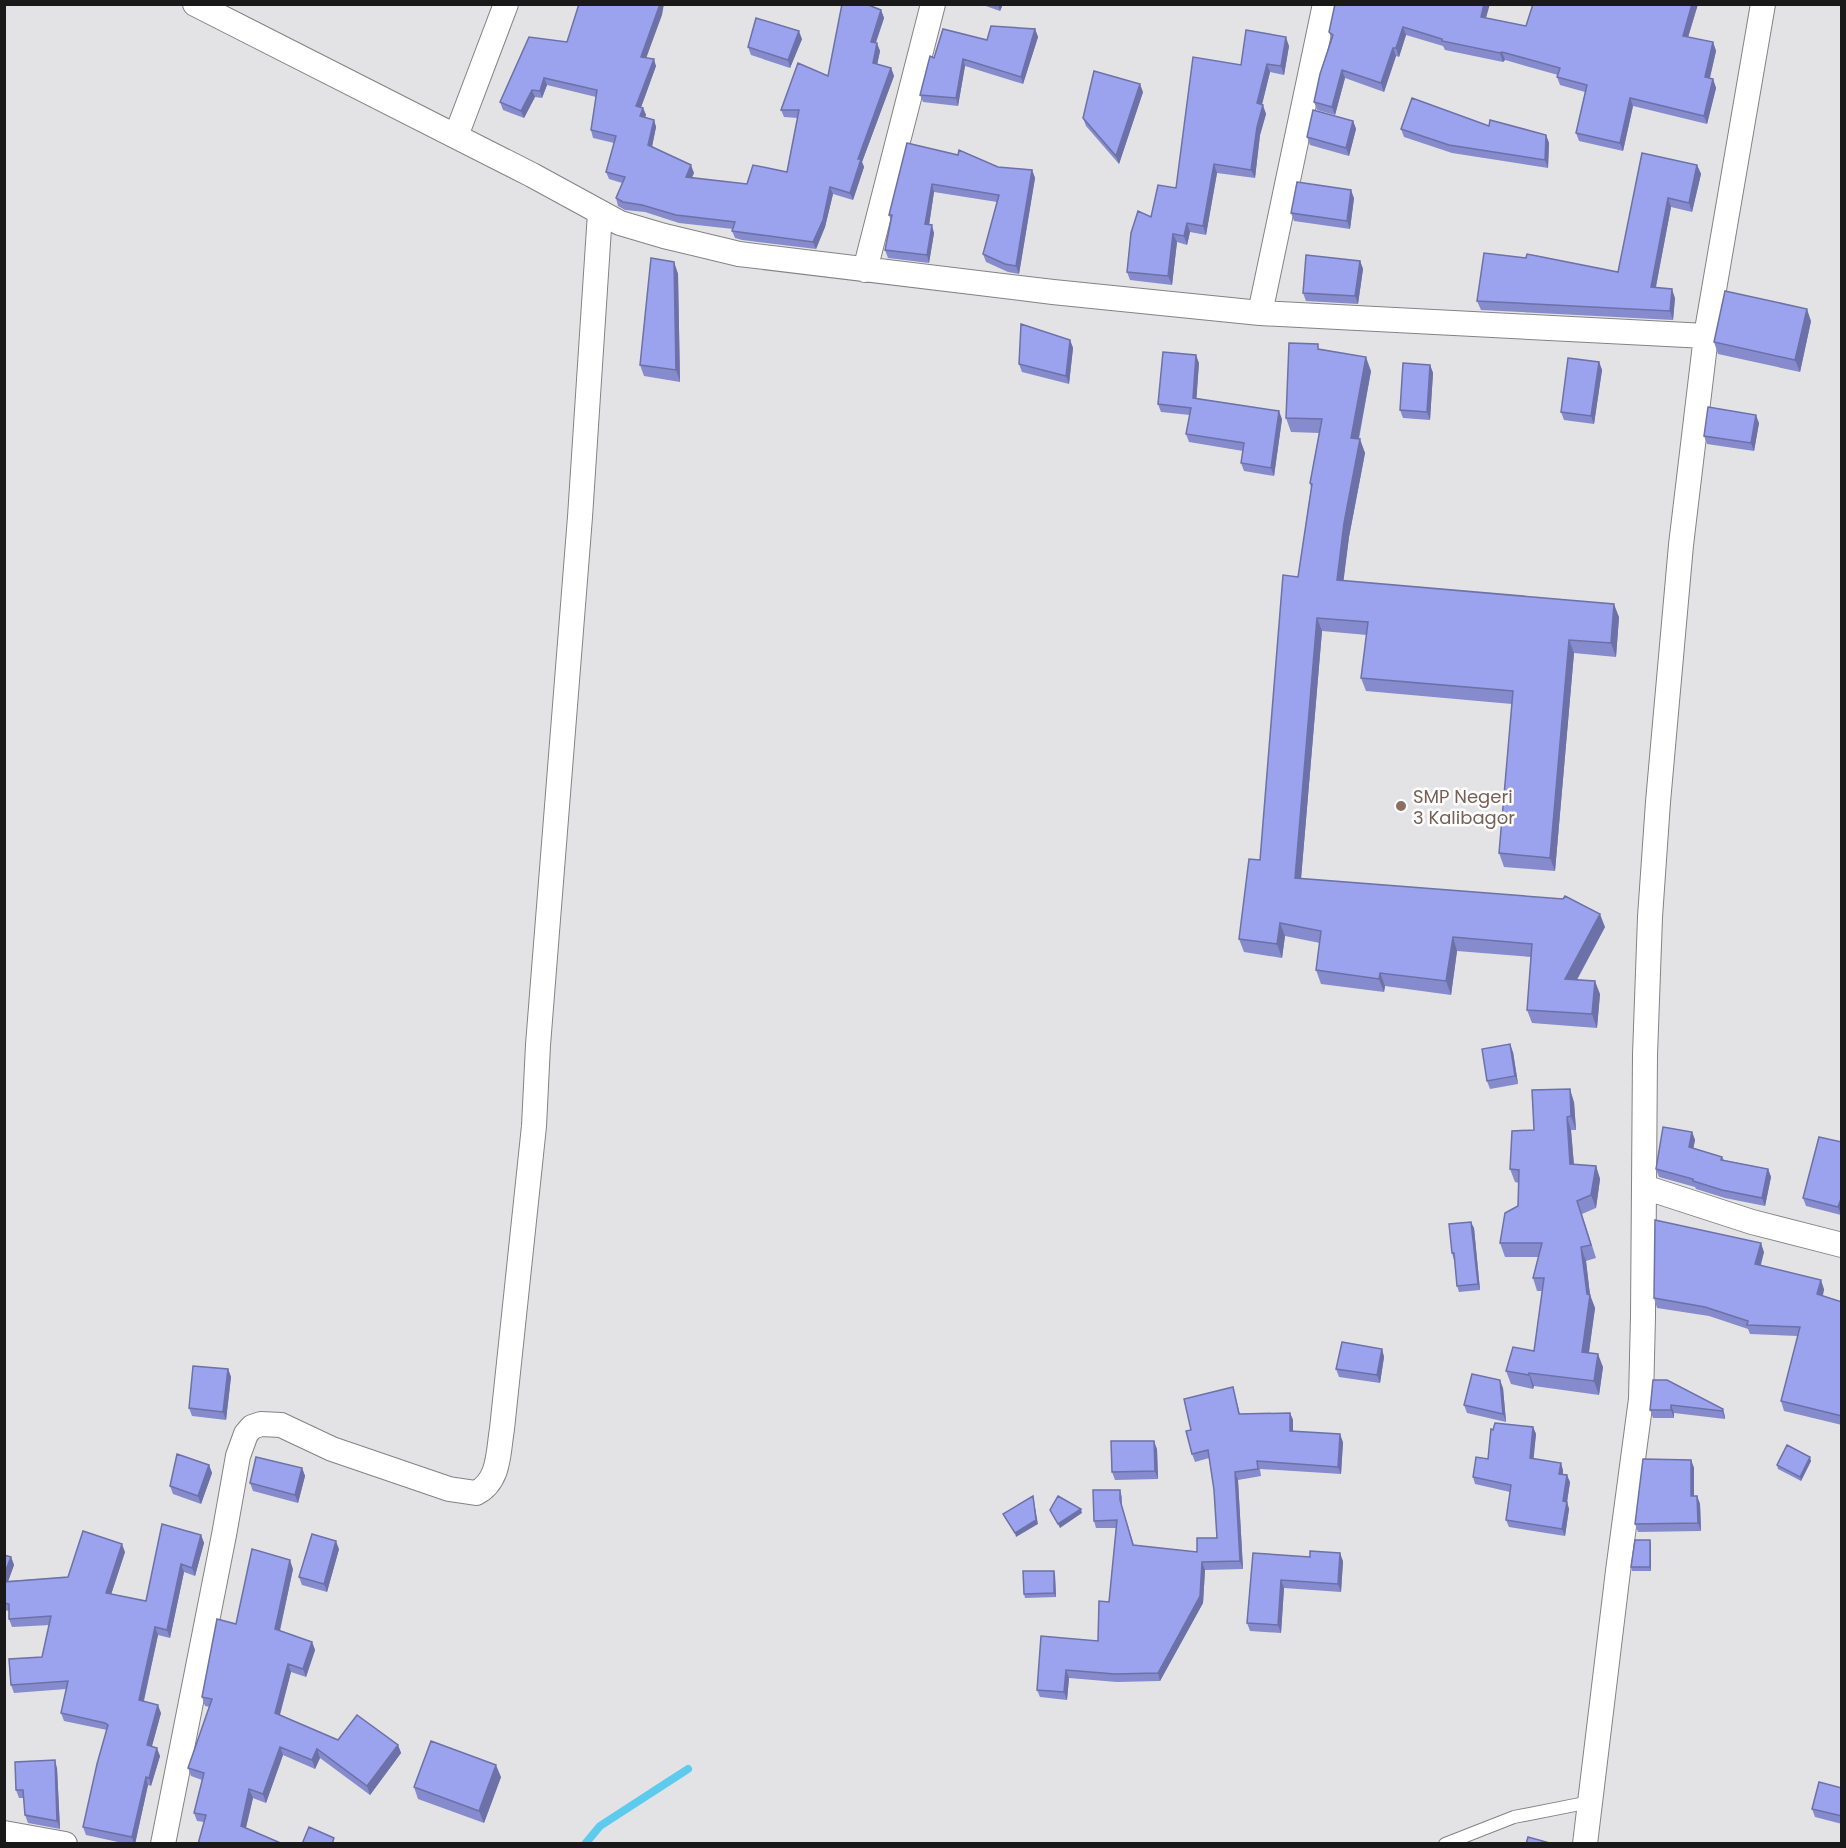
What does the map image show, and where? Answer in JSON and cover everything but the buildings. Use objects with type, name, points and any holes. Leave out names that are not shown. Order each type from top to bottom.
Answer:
[{"type":"street","points":[[195,4],[456,136],[620,224],[664,237],[739,254],[1053,292],[1260,313],[1706,336]]},
{"type":"street","points":[[456,136],[506,4]]},
{"type":"street","points":[[865,270],[933,4]]},
{"type":"street","points":[[1260,313],[1325,4]]},
{"type":"street","points":[[1586,1844],[1641,1399],[1645,1044],[1658,802],[1682,545],[1706,336],[1762,4]]},
{"type":"street","points":[[164,1844],[238,1456],[246,1434],[261,1424],[281,1425],[332,1449],[449,1489],[476,1493],[488,1485],[494,1476],[502,1429],[534,1126],[538,1045],[600,213]]},
{"type":"street","points":[[1644,1187],[1752,1222],[1842,1245]]},
{"type":"street","points":[[4,1833],[65,1844]]},
{"type":"lane","points":[[1445,1844],[1514,1817],[1590,1802]]},
{"type":"waterway","points":[[585,1844],[600,1826],[688,1769]]},
{"type":"place","name":"SMP Negeri 3 Kalibagor","points":[[1401,806]]}]
